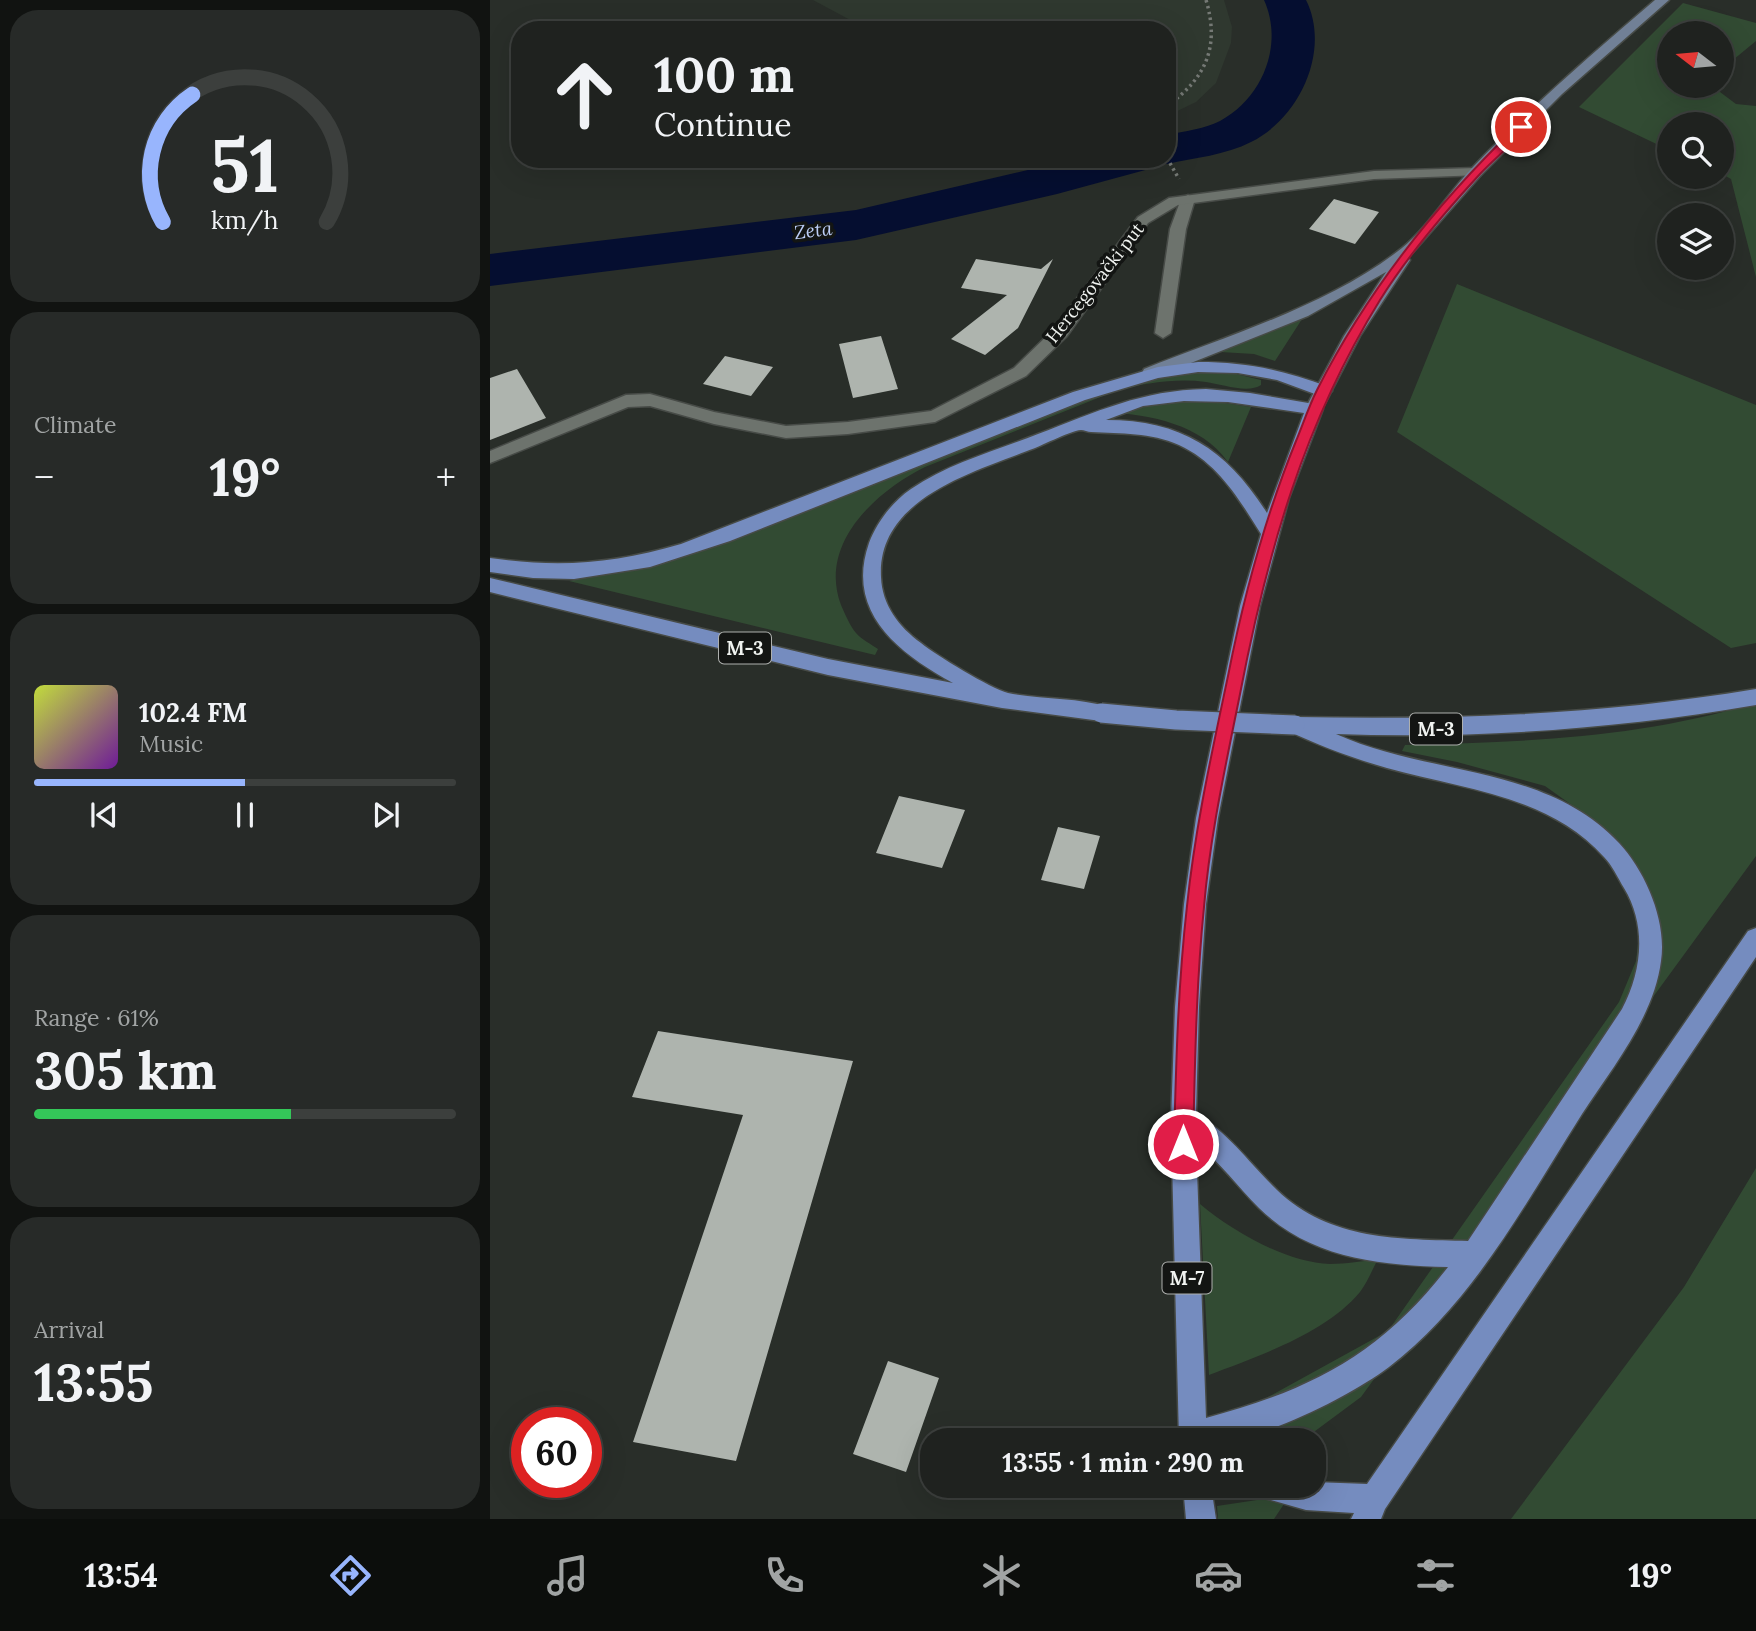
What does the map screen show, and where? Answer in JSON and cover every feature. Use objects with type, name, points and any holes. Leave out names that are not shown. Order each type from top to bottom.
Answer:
[{"type":"main road","points":[[1002,700],[920,652],[888,622],[878,606],[872,581],[874,551],[891,518],[925,488],[956,472],[1128,405],[1170,395],[1219,395],[1314,409],[1352,336],[1409,250],[1476,172],[1573,76],[1663,0]]},
{"type":"main road","points":[[490,565],[538,573],[568,574],[597,572],[644,563],[926,458],[1097,388],[1150,373],[1302,312],[1362,281],[1409,250]]},
{"type":"main road","points":[[1150,373],[1195,366],[1247,368],[1289,377],[1323,391]]},
{"type":"main road","name":"M-7","points":[[1194,1428],[1183,1120],[1187,1007],[1195,905],[1207,818],[1241,647],[1270,533],[1314,409]]},
{"type":"main road","points":[[1069,428],[1136,426],[1184,441],[1209,455],[1233,477],[1270,533]]},
{"type":"main road","name":"M-3","points":[[490,585],[828,667],[1002,700],[1176,720],[1428,729],[1525,725],[1651,714],[1756,697]]},
{"type":"main road","points":[[1229,1428],[1311,1398],[1352,1376],[1402,1338],[1435,1304],[1476,1254],[1579,1098],[1643,992],[1652,954],[1650,928],[1643,901],[1630,875],[1608,846],[1579,820],[1549,803],[1503,787],[1357,753],[1322,741],[1295,725]]},
{"type":"main road","points":[[1316,1498],[1370,1509],[1756,938]]},
{"type":"main road","points":[[1183,1120],[1205,1131],[1279,1209],[1319,1236],[1370,1251],[1476,1254]]},
{"type":"main road","points":[[1198,1498],[1201,1519]]},
{"type":"street","name":"Hercegovački put","points":[[491,457],[626,401],[650,400],[714,418],[786,432],[848,428],[935,416],[1020,372],[1061,332],[1143,220],[1174,201],[1374,175],[1476,172]]},
{"type":"street","points":[[1163,333],[1178,229],[1188,199]]},
{"type":"path","points":[[1176,98],[1199,79],[1212,54],[1213,30],[1206,0]]},
{"type":"path","points":[[1173,168],[1176,172]]},
{"type":"shaded area","points":[[813,0],[1224,0],[1232,27],[1231,43],[1216,83],[1196,102],[1176,112],[1176,21],[852,21]]},
{"type":"green space","points":[[1683,3],[1756,23],[1756,41],[1734,59],[1734,21],[1665,21]]},
{"type":"green space","points":[[1657,29],[1657,98],[1728,98],[1736,104],[1756,106],[1756,277],[1734,189],[1734,112],[1657,112],[1657,144],[1579,107]]},
{"type":"green space","points":[[1457,284],[1756,405],[1756,643],[1731,648],[1397,432]]},
{"type":"green space","points":[[1313,302],[1275,361],[1254,354],[1204,351]]},
{"type":"green space","points":[[1224,371],[1261,380],[1261,385],[1242,389],[1206,382],[1173,381],[1118,390],[925,467],[888,491],[856,522],[844,541],[837,561],[836,583],[841,605],[856,633],[878,649],[875,655],[569,581],[619,571],[943,450],[1162,372]]},
{"type":"green space","points":[[1186,397],[1251,407],[1228,462],[1217,449],[1189,430],[1158,419],[1107,412]]},
{"type":"green space","points":[[1756,703],[1756,856],[1361,1397],[1319,1428],[1212,1428],[1388,1331],[1619,1002],[1636,961],[1640,926],[1624,856],[1601,826],[1545,786],[1457,762],[1402,751],[1405,745],[1582,736],[1712,715]]},
{"type":"green space","points":[[1756,1168],[1756,1519],[1511,1519],[1684,1287]]},
{"type":"green space","points":[[1200,1204],[1244,1235],[1296,1258],[1330,1264],[1378,1259],[1360,1292],[1329,1320],[1290,1342],[1209,1375]]},
{"type":"green space","points":[[1288,1498],[1274,1519],[1218,1519],[1217,1506]]},
{"type":"building","points":[[1334,199],[1379,212],[1355,244],[1309,229]]},
{"type":"building","points":[[976,259],[1041,269],[1053,259],[1018,328],[985,355],[951,339],[1007,295],[961,288]]},
{"type":"building","points":[[881,336],[898,389],[853,398],[839,344]]},
{"type":"building","points":[[725,356],[773,367],[751,396],[703,384]]},
{"type":"building","points":[[517,369],[546,418],[490,440],[490,378]]},
{"type":"building","points":[[899,796],[965,810],[942,868],[876,853]]},
{"type":"building","points":[[1058,827],[1100,836],[1084,889],[1041,880]]},
{"type":"building","points":[[658,1031],[853,1061],[736,1461],[633,1442],[743,1115],[632,1097]]},
{"type":"building","points":[[888,1361],[939,1378],[906,1472],[853,1454]]},
{"type":"waterway","name":"Zeta","points":[[1176,148],[1235,132],[1250,123],[1277,93],[1293,54],[1295,35],[1293,16],[1285,0]]},
{"type":"waterway","name":"Zeta","points":[[490,270],[856,225],[1098,168]]},
{"type":"route","points":[[1183,1144],[1187,1007],[1195,905],[1207,818],[1250,606],[1280,498],[1323,391],[1343,351],[1375,300],[1409,250],[1476,172],[1504,147],[1521,127]]}]
